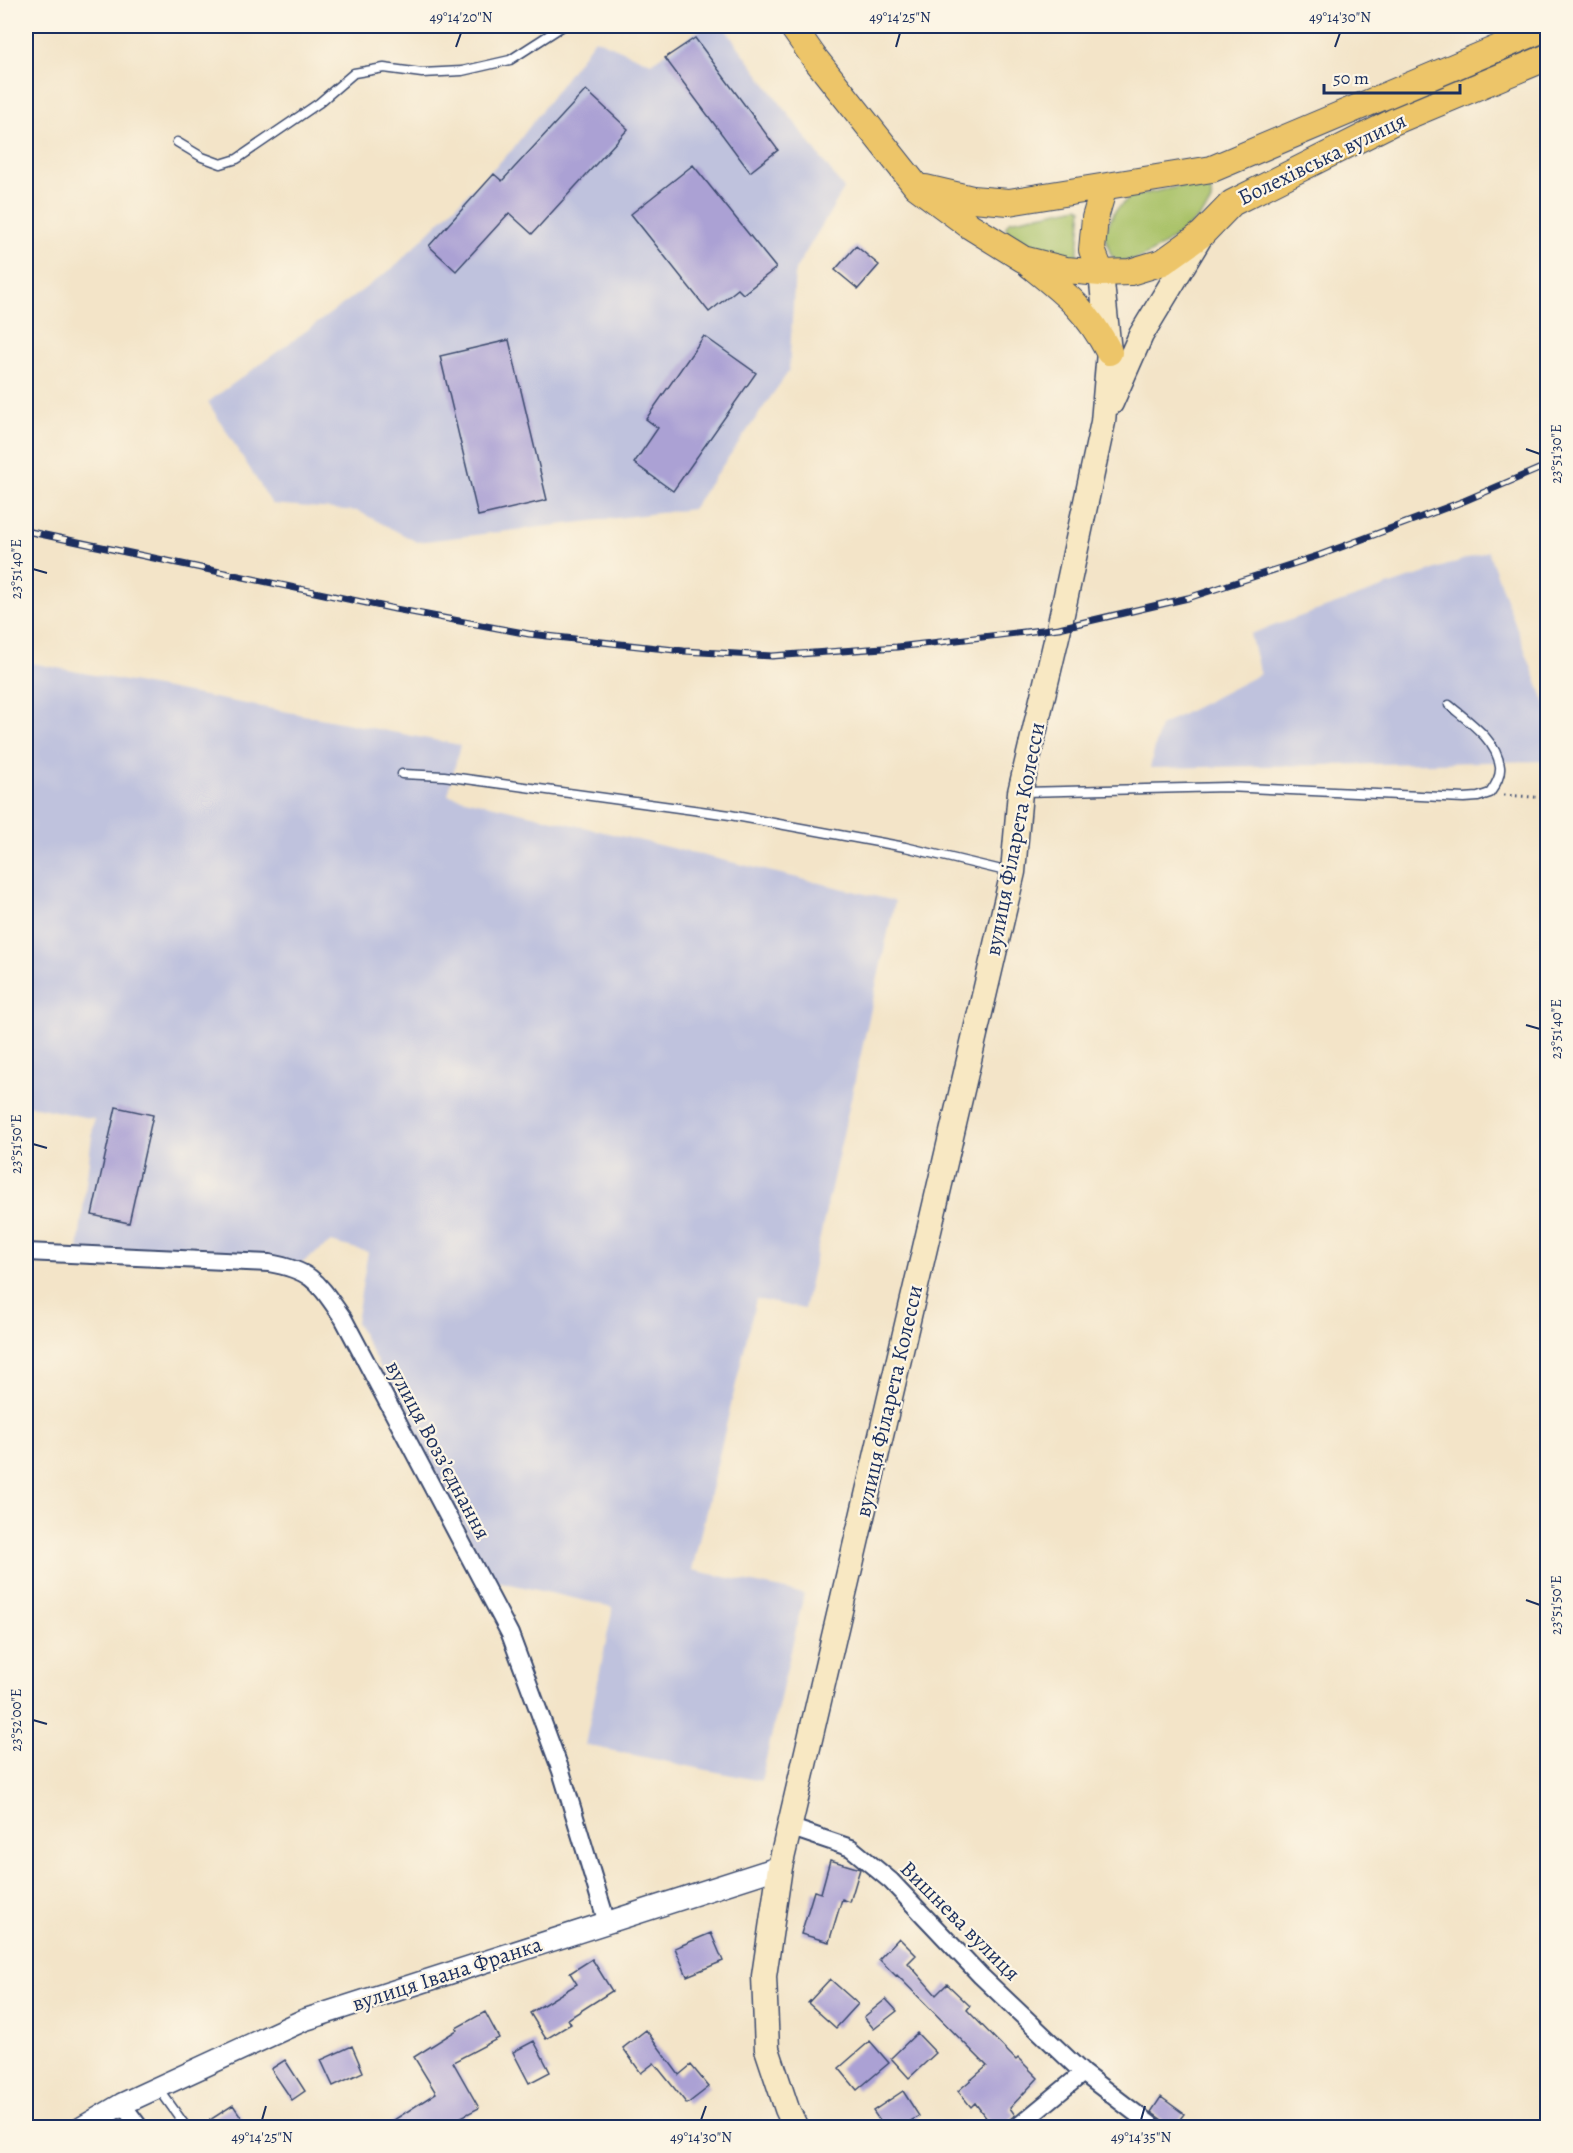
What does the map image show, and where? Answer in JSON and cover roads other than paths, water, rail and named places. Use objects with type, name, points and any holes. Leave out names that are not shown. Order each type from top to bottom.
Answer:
[{"type":"main road","name":"Болехівська вулиця","points":[[792,26],[916,186],[970,226],[1023,259],[1066,270],[1101,273],[1130,272],[1163,262],[1202,234],[1232,203],[1393,122],[1548,57]]},
{"type":"main road","name":"Болехівська вулиця","points":[[916,186],[972,199],[1009,202],[1212,169],[1548,27]]},
{"type":"main road","points":[[1212,169],[1227,183],[1232,203]]},
{"type":"main road","points":[[1103,422],[1109,352],[1101,273],[1092,250],[1095,218],[1104,187]]},
{"type":"main road","points":[[1103,422],[1141,335],[1202,234]]},
{"type":"main road","points":[[1023,259],[1080,308],[1097,329],[1109,352]]},
{"type":"main road","name":"вулиця Філарета Колесси","points":[[796,2127],[787,2109],[767,2049],[764,1976],[780,1867],[1013,872],[1020,792],[1059,628],[1103,422]]},
{"type":"street","name":"вулиця Воззʼєднання","points":[[26,1252],[269,1263],[293,1268],[317,1282],[343,1318],[510,1634],[561,1771],[606,1923]]},
{"type":"street","name":"Вишнева вулиця","points":[[789,1827],[851,1848],[891,1881],[981,1976],[1083,2073],[1155,2127]]},
{"type":"street","name":"вулиця Івана Франка","points":[[81,2127],[122,2104],[304,2020],[780,1867]]},
{"type":"street","points":[[1016,2127],[1083,2073]]},
{"type":"street","points":[[122,2104],[140,2127]]},
{"type":"lane","points":[[177,142],[202,157],[221,164],[237,159],[319,103],[354,73],[384,68],[422,74],[462,71],[510,60],[563,26]]},
{"type":"lane","points":[[1020,792],[1227,787],[1464,798],[1490,793],[1500,773],[1496,753],[1490,742],[1449,705]]},
{"type":"lane","points":[[402,774],[444,776],[730,815],[905,847],[1013,872]]},
{"type":"lane","points":[[158,2087],[187,2127]]},
{"type":"railway","points":[[26,531],[395,609],[529,634],[684,651],[772,656],[897,647],[1059,628],[1188,598],[1320,555],[1464,501],[1548,465]]}]
